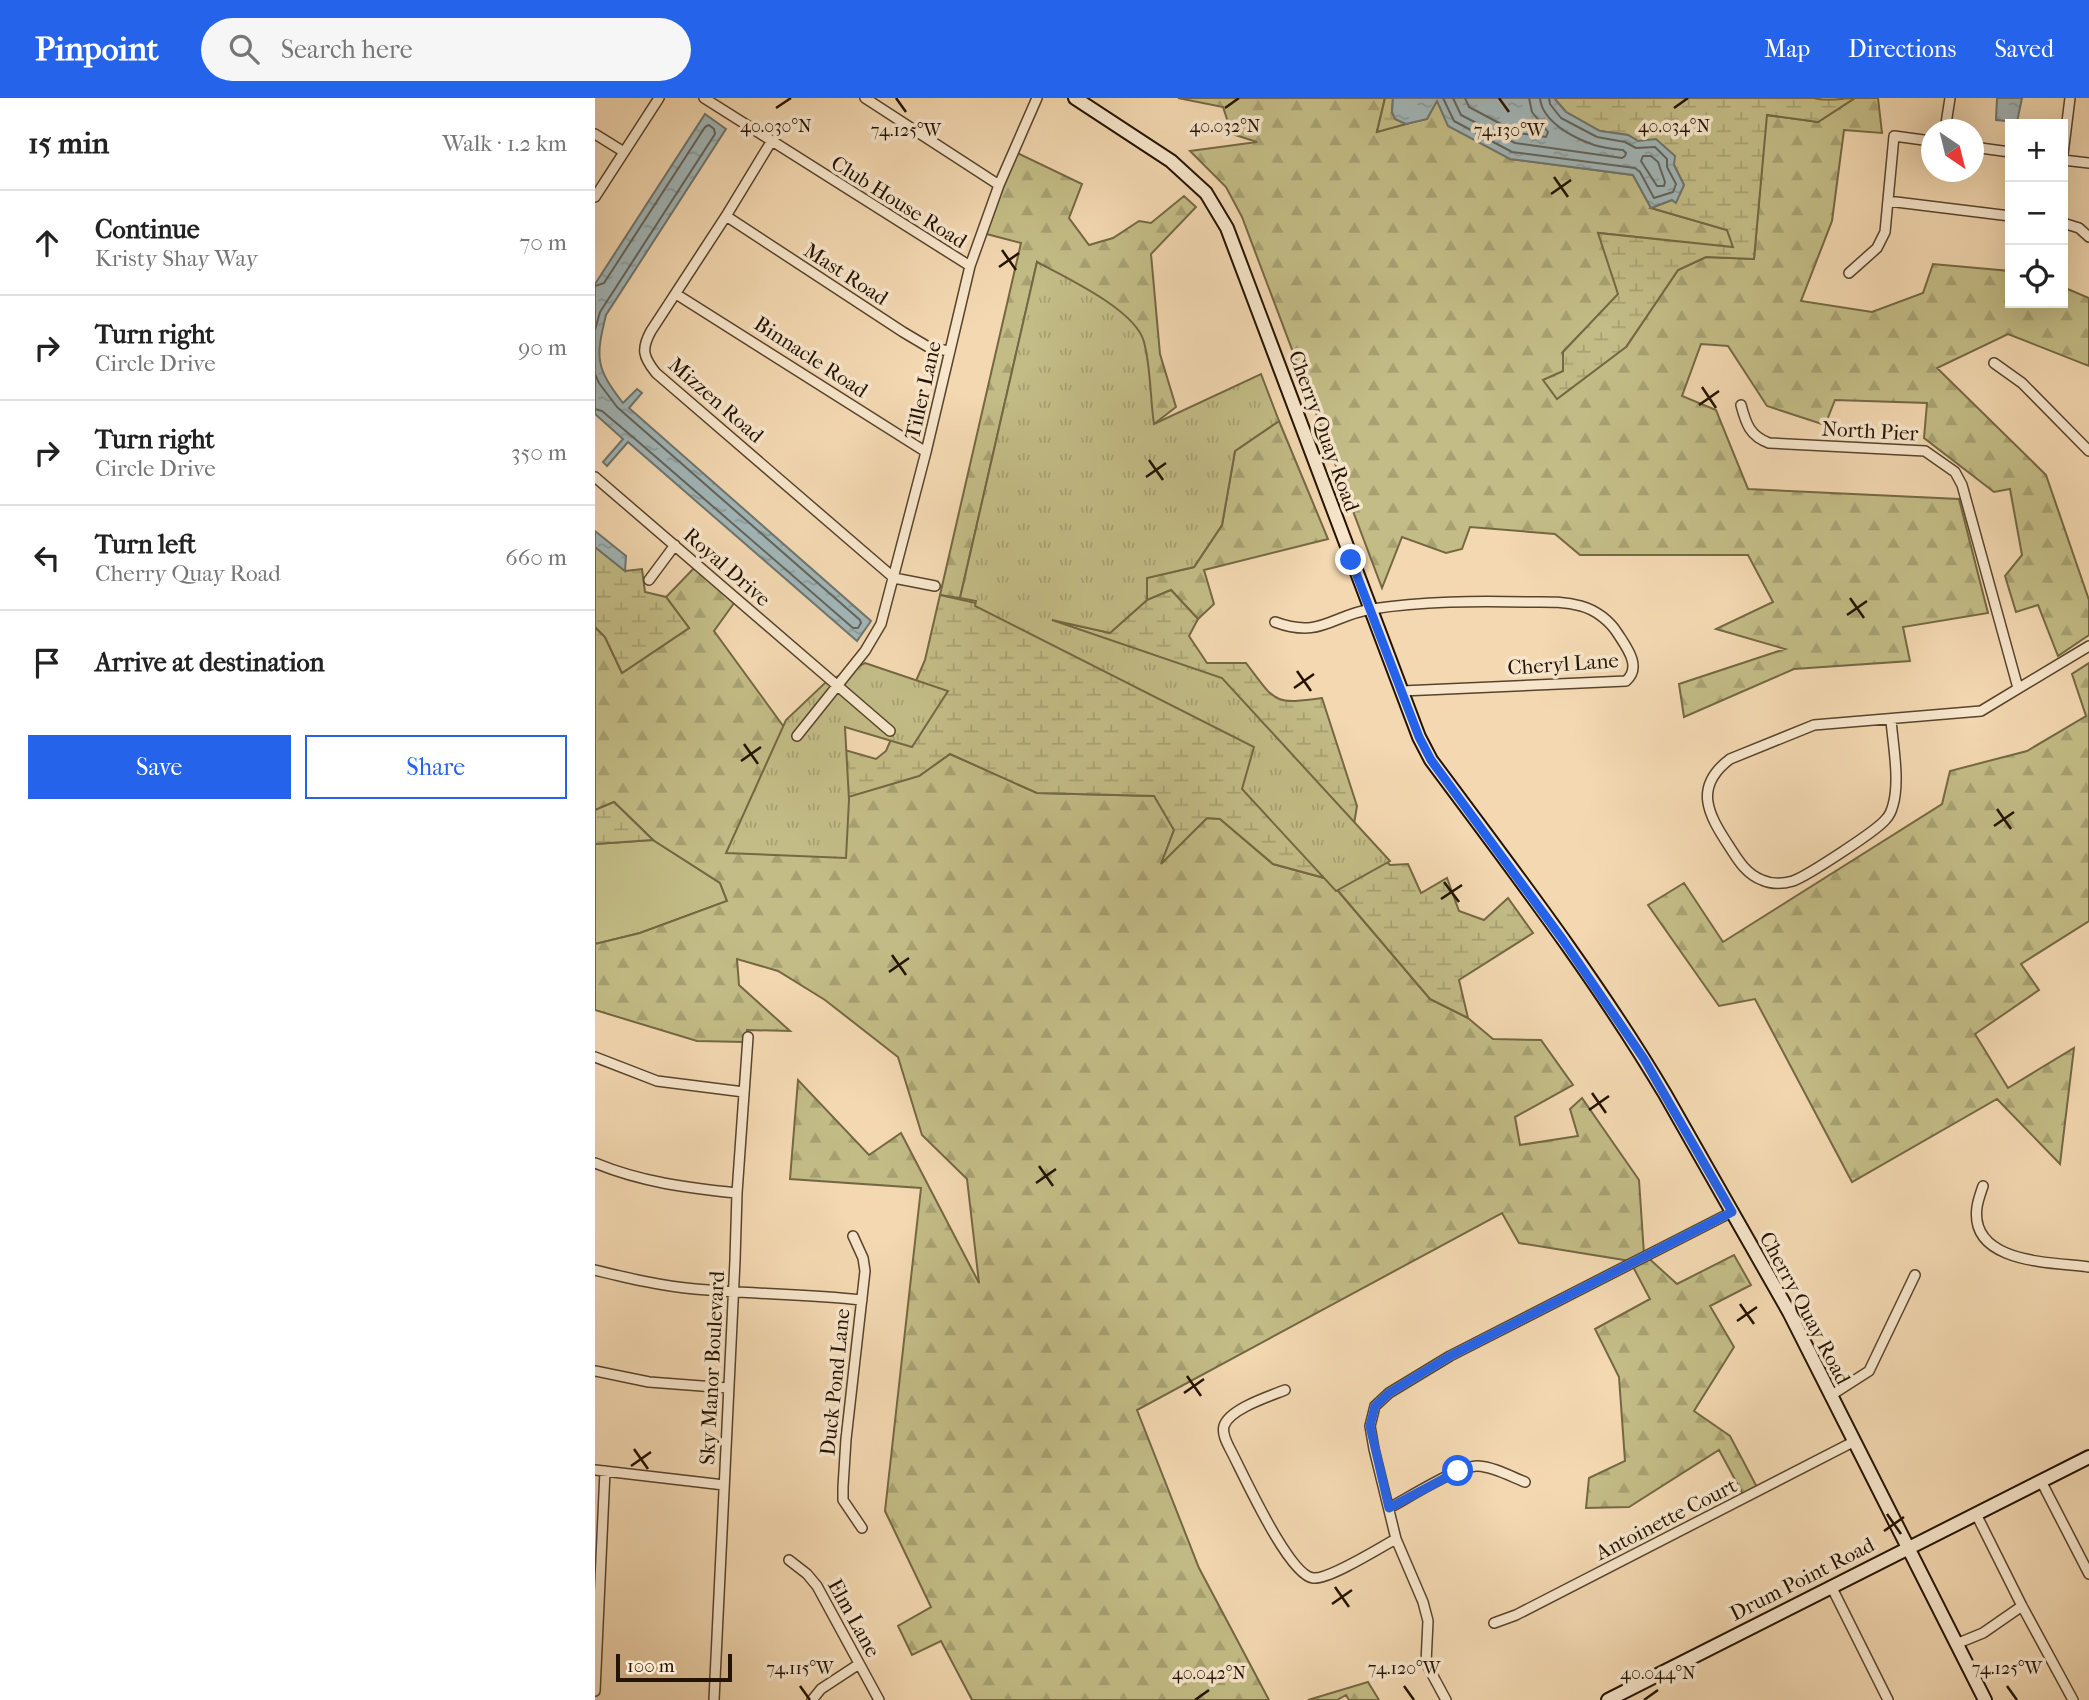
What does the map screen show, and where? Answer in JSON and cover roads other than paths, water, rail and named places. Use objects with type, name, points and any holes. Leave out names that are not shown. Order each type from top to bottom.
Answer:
[{"type":"street","points":[[595,197],[659,98]]},
{"type":"street","name":"Club House Road","points":[[704,98],[969,266]]},
{"type":"street","points":[[865,98],[999,185]]},
{"type":"street","name":"Tiller Lane","points":[[797,736],[865,651],[881,624],[926,452],[969,266],[999,185],[1037,98]]},
{"type":"street","name":"Cherry Quay Road","points":[[1075,98],[1171,161],[1195,181],[1215,206],[1239,257],[1419,737],[1431,760],[1563,940],[1644,1059],[1789,1312],[1985,1700]]},
{"type":"street","points":[[1947,119],[1950,98]]},
{"type":"street","points":[[2067,119],[2070,98]]},
{"type":"street","points":[[595,134],[624,152]]},
{"type":"street","points":[[1849,273],[1877,248],[1885,232],[1894,136],[1921,140]]},
{"type":"street","name":"Mizzen Road","points":[[771,142],[643,344],[643,354],[656,373],[894,578],[935,586]]},
{"type":"street","points":[[1984,148],[2005,151]]},
{"type":"street","points":[[2068,161],[2089,163]]},
{"type":"street","points":[[1888,201],[2005,215]]},
{"type":"street","name":"Mast Road","points":[[726,216],[903,332],[930,348],[950,351]]},
{"type":"street","points":[[2068,225],[2079,228],[2089,237]]},
{"type":"street","name":"Binnacle Road","points":[[676,293],[926,452]]},
{"type":"street","points":[[1994,363],[2022,383],[2089,451]]},
{"type":"street","name":"North Pier","points":[[1741,405],[1747,427],[1758,439],[1769,443],[1925,451],[1955,472],[1962,485],[2018,688]]},
{"type":"street","name":"Royal Drive","points":[[595,477],[836,684]]},
{"type":"street","points":[[649,580],[675,545]]},
{"type":"street","name":"Cheryl Lane","points":[[1370,609],[1451,602],[1503,601],[1582,606],[1597,612],[1617,632],[1632,658],[1634,667],[1632,675],[1626,681],[1402,691]]},
{"type":"street","points":[[1275,622],[1294,629],[1318,628],[1370,609]]},
{"type":"street","points":[[1891,720],[1895,789],[1893,806],[1886,820],[1811,872],[1792,881],[1777,884],[1762,880],[1740,864],[1712,821],[1708,809],[1709,783],[1730,759],[1814,726],[1981,711],[2089,646]]},
{"type":"street","points":[[836,684],[890,731]]},
{"type":"street","name":"Sky Manor Boulevard","points":[[714,1700],[737,1193],[748,1037]]},
{"type":"street","points":[[595,1057],[657,1080],[744,1092]]},
{"type":"street","points":[[595,1163],[621,1174],[671,1186],[737,1193]]},
{"type":"street","points":[[1983,1186],[1976,1207],[1978,1223],[1987,1242],[2010,1256],[2089,1267]]},
{"type":"street","points":[[1446,1700],[1426,1663],[1428,1621],[1423,1602],[1396,1539],[1370,1426],[1375,1406],[1389,1393],[1450,1356],[1732,1212]]},
{"type":"street","name":"Duck Pond Lane","points":[[853,1236],[863,1258],[865,1271],[846,1439],[843,1500],[862,1528]]},
{"type":"street","points":[[595,1270],[694,1289],[862,1300]]},
{"type":"street","points":[[1830,1396],[1861,1377],[1874,1363],[1915,1275]]},
{"type":"street","points":[[595,1371],[649,1382],[728,1388]]},
{"type":"street","points":[[1285,1390],[1255,1402],[1233,1415],[1225,1422],[1223,1429],[1229,1447],[1287,1557],[1303,1574],[1313,1578],[1327,1576],[1396,1539]]},
{"type":"street","name":"Antoinette Court","points":[[1494,1623],[1541,1602],[1853,1442]]},
{"type":"street","name":"Drum Point Road","points":[[1608,1700],[1629,1695],[1832,1586],[2089,1457]]},
{"type":"street","points":[[1389,1508],[1458,1471],[1476,1466],[1497,1470],[1525,1482]]},
{"type":"street","points":[[595,1691],[600,1470],[724,1485]]},
{"type":"street","points":[[2042,1481],[2089,1574]]},
{"type":"street","points":[[1976,1514],[2073,1700]]},
{"type":"street","name":"Elm Lane","points":[[789,1560],[817,1586],[879,1700]]},
{"type":"street","points":[[1832,1586],[1888,1700]]},
{"type":"street","points":[[1956,1644],[1983,1633],[2022,1606]]},
{"type":"street","points":[[812,1700],[821,1689],[859,1664]]},
{"type":"water","points":[[1393,98],[1554,98],[1566,112],[1600,131],[1628,135],[1638,141],[1656,139],[1675,156],[1674,165],[1684,185],[1676,203],[1672,200],[1651,208],[1633,175],[1510,159],[1448,126],[1437,101],[1427,119],[1406,124],[1395,119],[1392,112]]},
{"type":"water","points":[[1997,98],[2022,98],[2018,119],[1996,120]]},
{"type":"water","points":[[705,114],[726,129],[606,315],[600,342],[600,362],[607,381],[623,403],[637,389],[642,393],[629,408],[871,621],[857,641],[628,442],[607,466],[603,462],[623,439],[595,414],[595,284]]},
{"type":"water","points":[[595,531],[626,556],[625,571],[595,547]]}]
